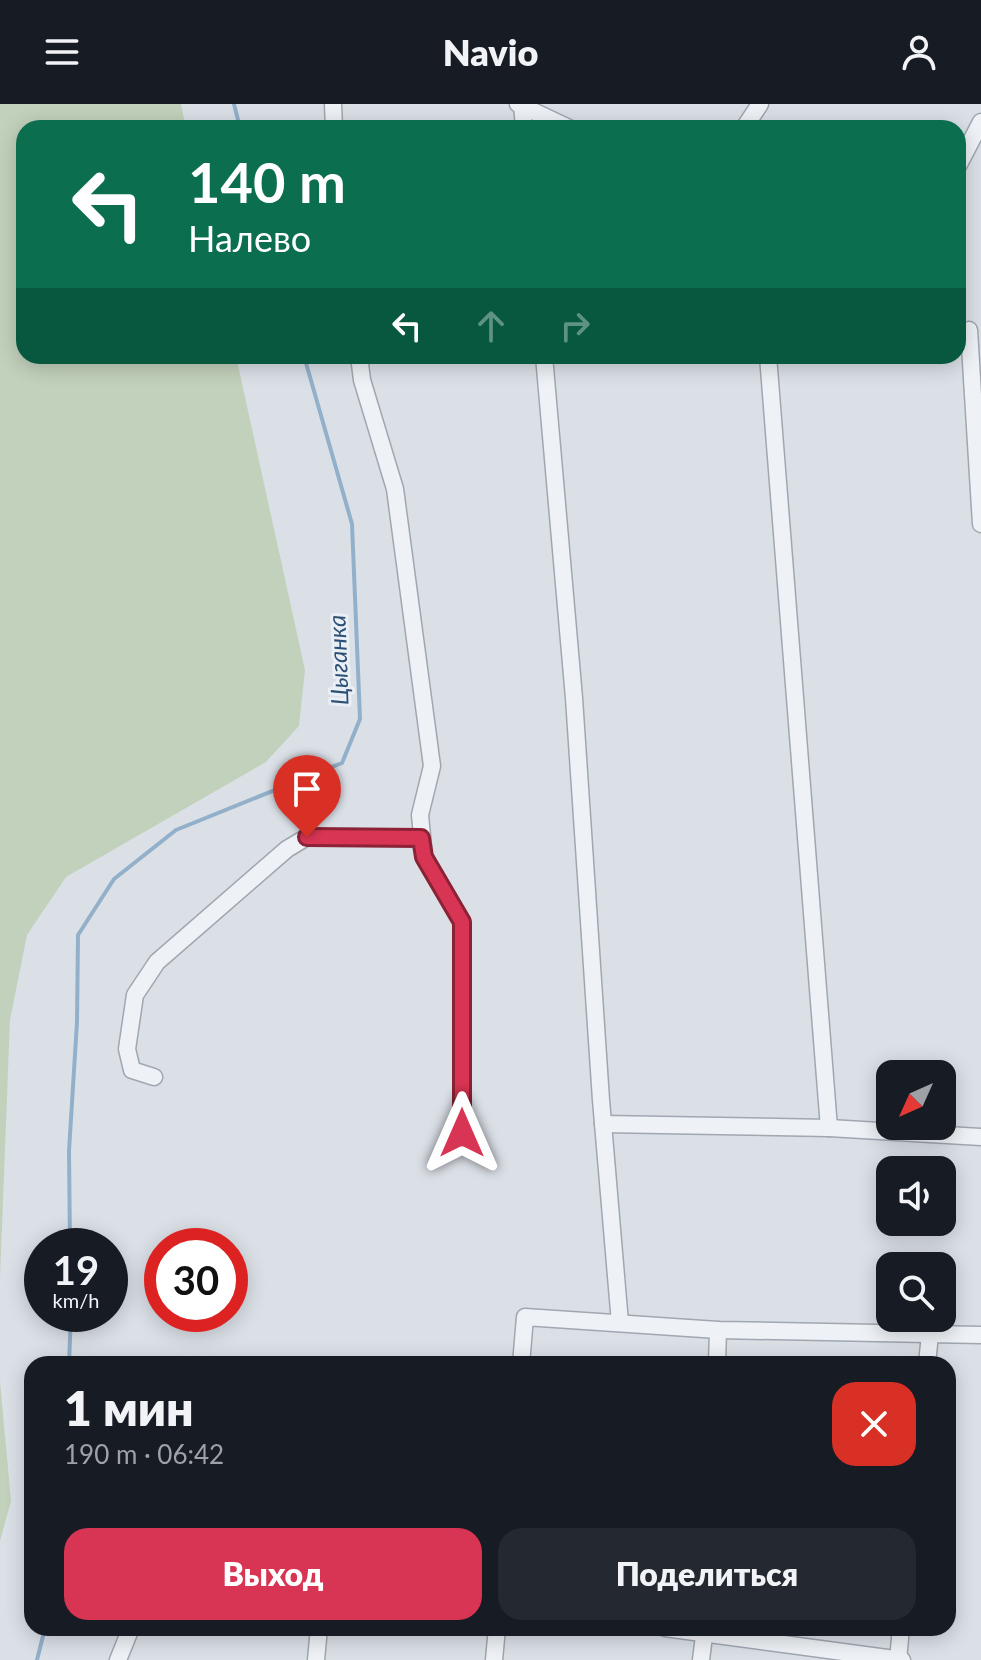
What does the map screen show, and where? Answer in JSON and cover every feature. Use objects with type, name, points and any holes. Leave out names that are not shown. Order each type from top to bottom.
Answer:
[{"type":"street","points":[[520,105],[552,120]]},
{"type":"street","points":[[966,151],[981,122]]},
{"type":"street","points":[[969,328],[981,524]]},
{"type":"street","points":[[360,364],[395,489],[432,766],[420,815],[424,857],[462,922],[462,1133]]},
{"type":"street","points":[[545,364],[574,698],[620,1323]]},
{"type":"street","points":[[769,364],[829,1128]]},
{"type":"street","points":[[154,1077],[132,1070],[127,1049],[135,995],[157,962],[287,849],[307,837],[421,838]]},
{"type":"street","points":[[603,1124],[829,1128],[981,1137]]},
{"type":"street","points":[[522,1356],[525,1317],[718,1330],[981,1335]]},
{"type":"street","points":[[717,1356],[718,1330]]},
{"type":"street","points":[[928,1356],[930,1334]]},
{"type":"street","points":[[118,1660],[128,1636]]},
{"type":"street","points":[[316,1660],[318,1636]]},
{"type":"street","points":[[494,1660],[496,1636]]},
{"type":"street","points":[[701,1660],[703,1636]]},
{"type":"street","points":[[743,1636],[899,1660],[900,1636]]},
{"type":"green space","points":[[0,104],[181,104],[184,120],[16,120],[16,364],[238,364],[305,670],[299,726],[266,762],[66,877],[27,935],[10,1020],[0,1278]]},
{"type":"green space","points":[[0,1381],[11,1501],[0,1541]]},
{"type":"waterway","name":"Цыганка","points":[[234,104],[238,120]]},
{"type":"waterway","name":"Цыганка","points":[[70,1228],[69,1151],[77,1022],[78,935],[114,879],[176,830],[342,763],[360,719],[352,524],[306,364]]},
{"type":"waterway","name":"Цыганка","points":[[69,1356],[70,1332]]},
{"type":"waterway","name":"Цыганка","points":[[37,1660],[43,1636]]},
{"type":"route","points":[[307,837],[421,838],[424,857],[462,922],[462,1133]]}]
